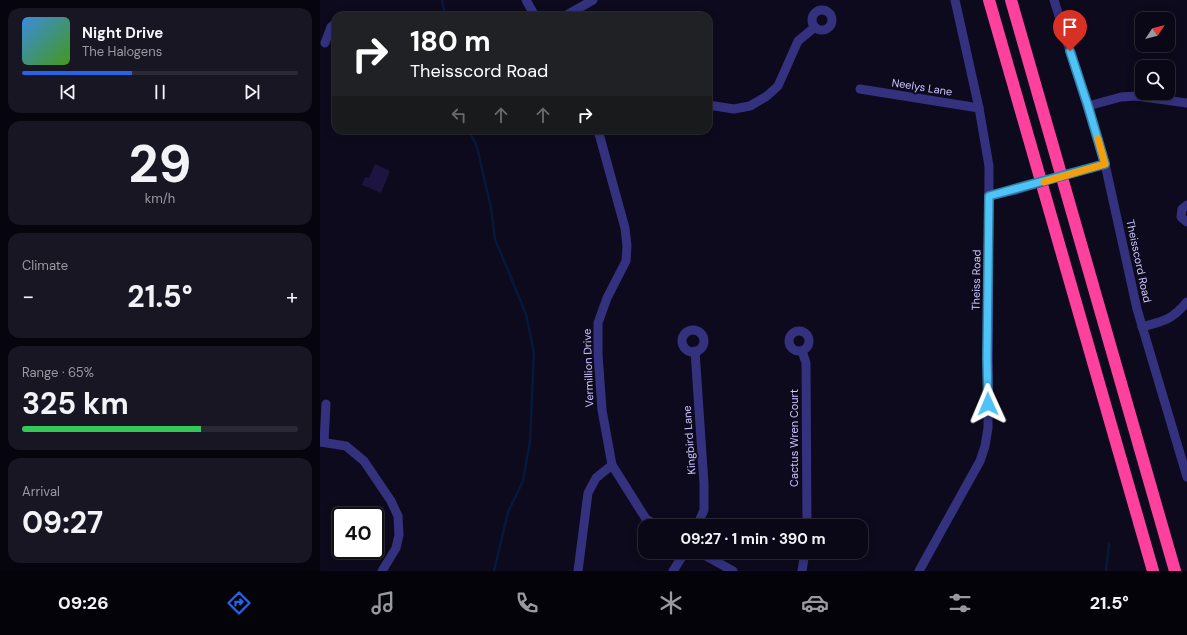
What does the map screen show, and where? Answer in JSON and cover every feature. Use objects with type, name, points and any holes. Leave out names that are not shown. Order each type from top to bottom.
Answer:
[{"type":"highway","points":[[989,0],[1153,571]]},
{"type":"highway","points":[[1011,0],[1175,571]]},
{"type":"street","points":[[526,0],[533,12]]},
{"type":"street","points":[[572,12],[593,0]]},
{"type":"street","name":"Theiss Road","points":[[919,571],[974,473],[985,446],[988,415],[987,350],[989,166],[979,108],[955,0]]},
{"type":"street","points":[[989,196],[1016,190],[1105,164],[1054,0]]},
{"type":"street","points":[[323,44],[332,26]]},
{"type":"street","points":[[712,105],[734,108],[750,106],[768,96],[778,86],[798,41],[815,26]]},
{"type":"street","name":"Neelys Lane","points":[[860,89],[979,108]]},
{"type":"street","points":[[1088,106],[1121,97],[1136,96],[1187,103]]},
{"type":"street","name":"Vermillion Drive","points":[[599,134],[625,228],[627,246],[626,261],[607,298],[598,323],[598,354],[602,410],[612,465],[646,519]]},
{"type":"street","name":"Theisscord Road","points":[[1105,164],[1142,327],[1187,477]]},
{"type":"street","points":[[1187,205],[1182,209],[1181,217],[1187,222]]},
{"type":"street","points":[[1142,327],[1168,320],[1187,302]]},
{"type":"street","name":"Cactus Wren Court","points":[[802,351],[806,363],[807,519]]},
{"type":"street","name":"Kingbird Lane","points":[[695,352],[704,484],[704,510],[701,519]]},
{"type":"street","points":[[326,404],[322,442],[346,446],[364,461],[398,516],[399,535],[396,548],[382,571]]},
{"type":"street","points":[[578,571],[588,493],[596,478],[612,465]]},
{"type":"street","points":[[673,571],[681,559]]},
{"type":"street","points":[[712,559],[733,571]]},
{"type":"street","points":[[802,571],[804,559]]},
{"type":"building","points":[[375,164],[390,171],[381,193],[362,185],[365,177],[369,178]]},
{"type":"waterway","points":[[442,0],[444,12]]},
{"type":"waterway","points":[[471,134],[477,147],[491,208],[495,239],[526,314],[534,353],[530,441],[523,481],[508,512],[494,571]]},
{"type":"waterway","points":[[1106,571],[1109,544]]},
{"type":"slow traffic","points":[[1044,182],[1105,164],[1098,139]]},
{"type":"route","points":[[988,404],[987,358],[989,196],[1016,190],[1105,164],[1070,51]]}]
